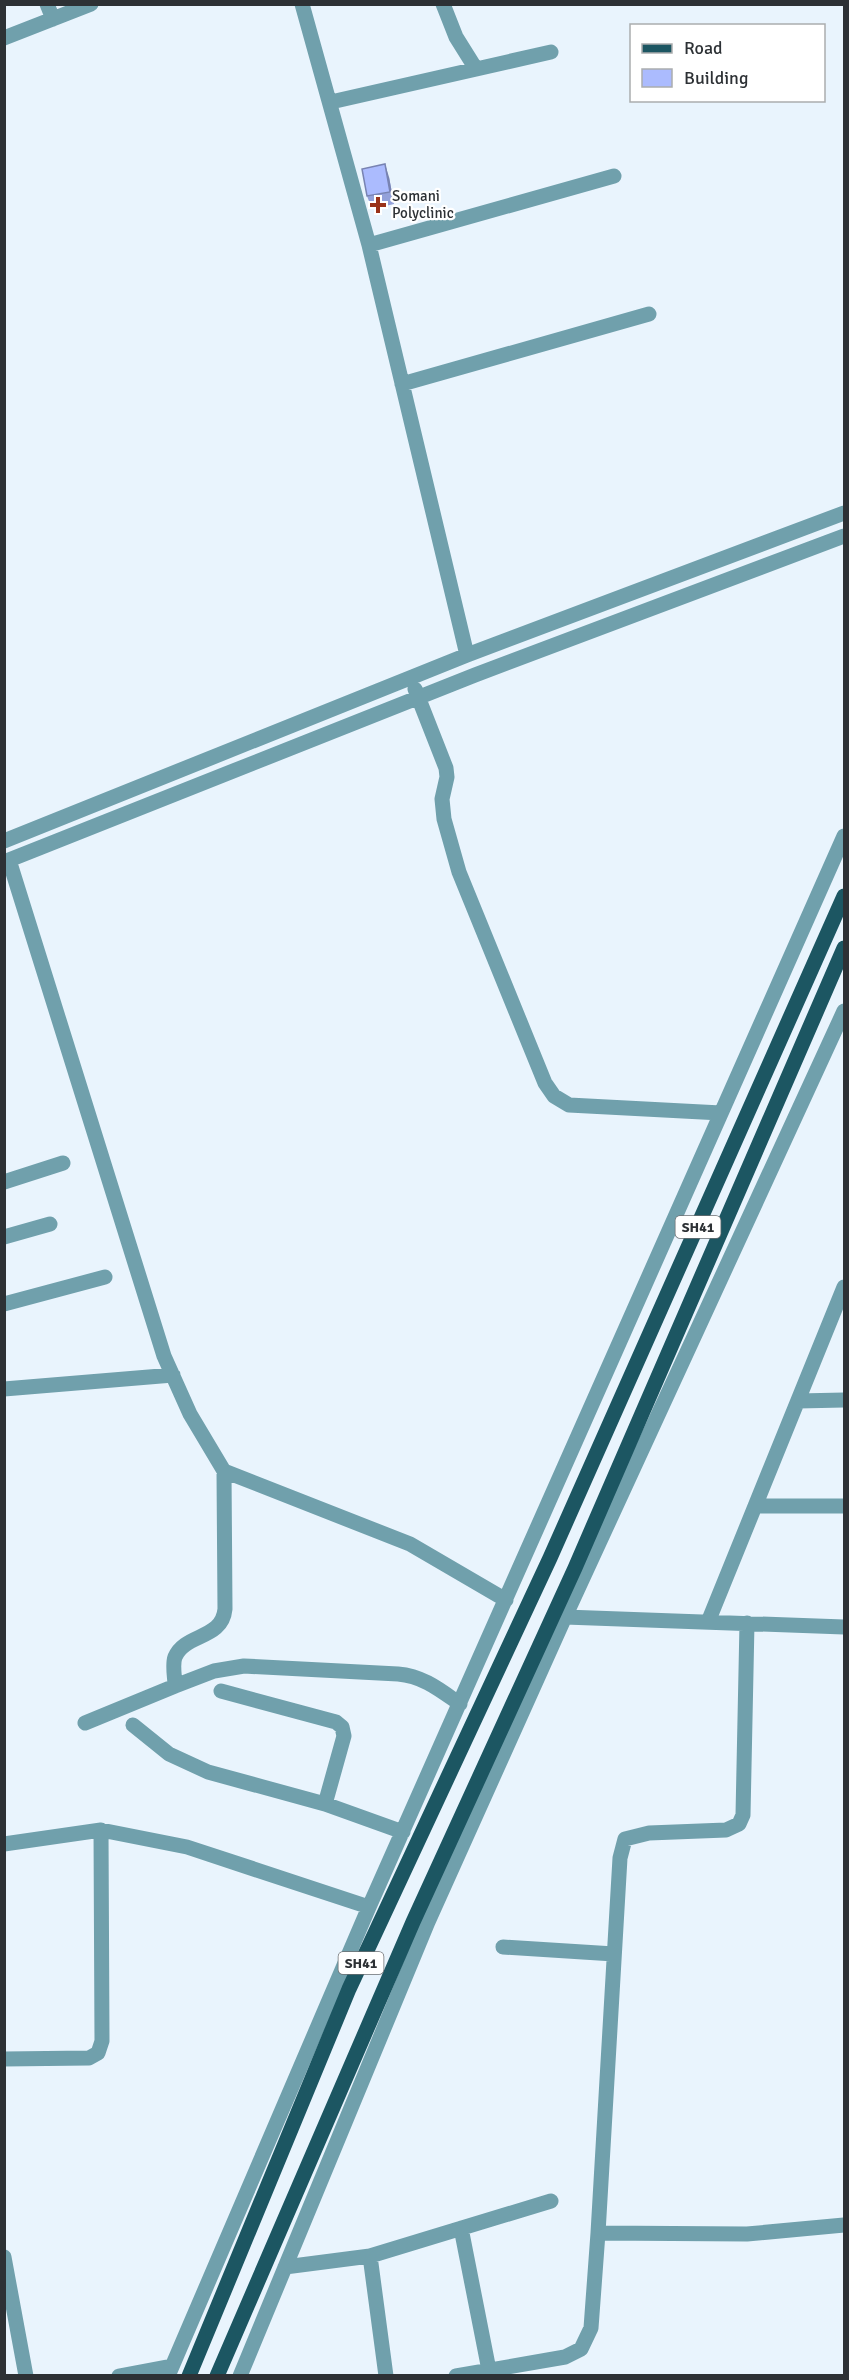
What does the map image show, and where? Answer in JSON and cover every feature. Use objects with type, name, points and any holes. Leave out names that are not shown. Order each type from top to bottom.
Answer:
[{"type":"main road","name":"SH41","points":[[189,2376],[349,1989],[550,1558],[844,896]]},
{"type":"main road","name":"SH41","points":[[217,2376],[413,1922],[576,1568],[844,948]]},
{"type":"street","points":[[47,4],[53,19]]},
{"type":"street","points":[[4,38],[92,4]]},
{"type":"street","points":[[302,4],[369,244],[467,655]]},
{"type":"street","points":[[443,4],[456,37],[476,69]]},
{"type":"street","points":[[331,102],[551,52]]},
{"type":"street","points":[[369,244],[614,176]]},
{"type":"street","points":[[402,384],[649,314]]},
{"type":"street","points":[[4,841],[467,655],[844,513]]},
{"type":"street","points":[[176,1686],[174,1663],[176,1655],[182,1648],[220,1625],[224,1618],[226,1525],[224,1471],[190,1414],[164,1356],[7,861],[418,697],[844,536]]},
{"type":"street","points":[[411,677],[446,768],[447,777],[442,799],[444,819],[459,872],[545,1083],[554,1096],[569,1105],[722,1113]]},
{"type":"street","points":[[119,2376],[170,2371],[369,1907],[844,837]]},
{"type":"street","points":[[240,2376],[428,1922],[565,1617],[844,1011]]},
{"type":"street","points":[[4,1182],[63,1163]]},
{"type":"street","points":[[4,1238],[50,1224]]},
{"type":"street","points":[[4,1304],[105,1277]]},
{"type":"street","points":[[708,1622],[844,1289]]},
{"type":"street","points":[[4,1389],[173,1375]]},
{"type":"street","points":[[798,1401],[844,1400]]},
{"type":"street","points":[[224,1471],[410,1544],[506,1600]]},
{"type":"street","points":[[755,1506],[844,1506]]},
{"type":"street","points":[[565,1617],[844,1627]]},
{"type":"street","points":[[456,2376],[565,2357],[581,2349],[591,2328],[620,1858],[625,1839],[649,1833],[726,1830],[739,1824],[743,1815],[747,1623]]},
{"type":"street","points":[[85,1723],[214,1671],[244,1665],[414,1675],[460,1704]]},
{"type":"street","points":[[222,1691],[336,1722],[342,1727],[344,1736],[325,1804]]},
{"type":"street","points":[[133,1725],[170,1754],[208,1772],[325,1804],[403,1832]]},
{"type":"street","points":[[4,1844],[101,1830],[187,1846],[369,1907]]},
{"type":"street","points":[[4,2059],[89,2058],[98,2053],[102,2040],[101,1830]]},
{"type":"street","points":[[503,1947],[614,1954]]},
{"type":"street","points":[[285,2267],[370,2256],[551,2201]]},
{"type":"street","points":[[598,2233],[747,2234],[844,2225]]},
{"type":"street","points":[[461,2228],[489,2370]]},
{"type":"street","points":[[370,2256],[386,2376]]},
{"type":"street","points":[[4,2257],[26,2376]]},
{"type":"building","points":[[385,164],[390,192],[367,196],[362,169]]},
{"type":"place","name":"Somani Polyclinic","points":[[378,205]]}]
